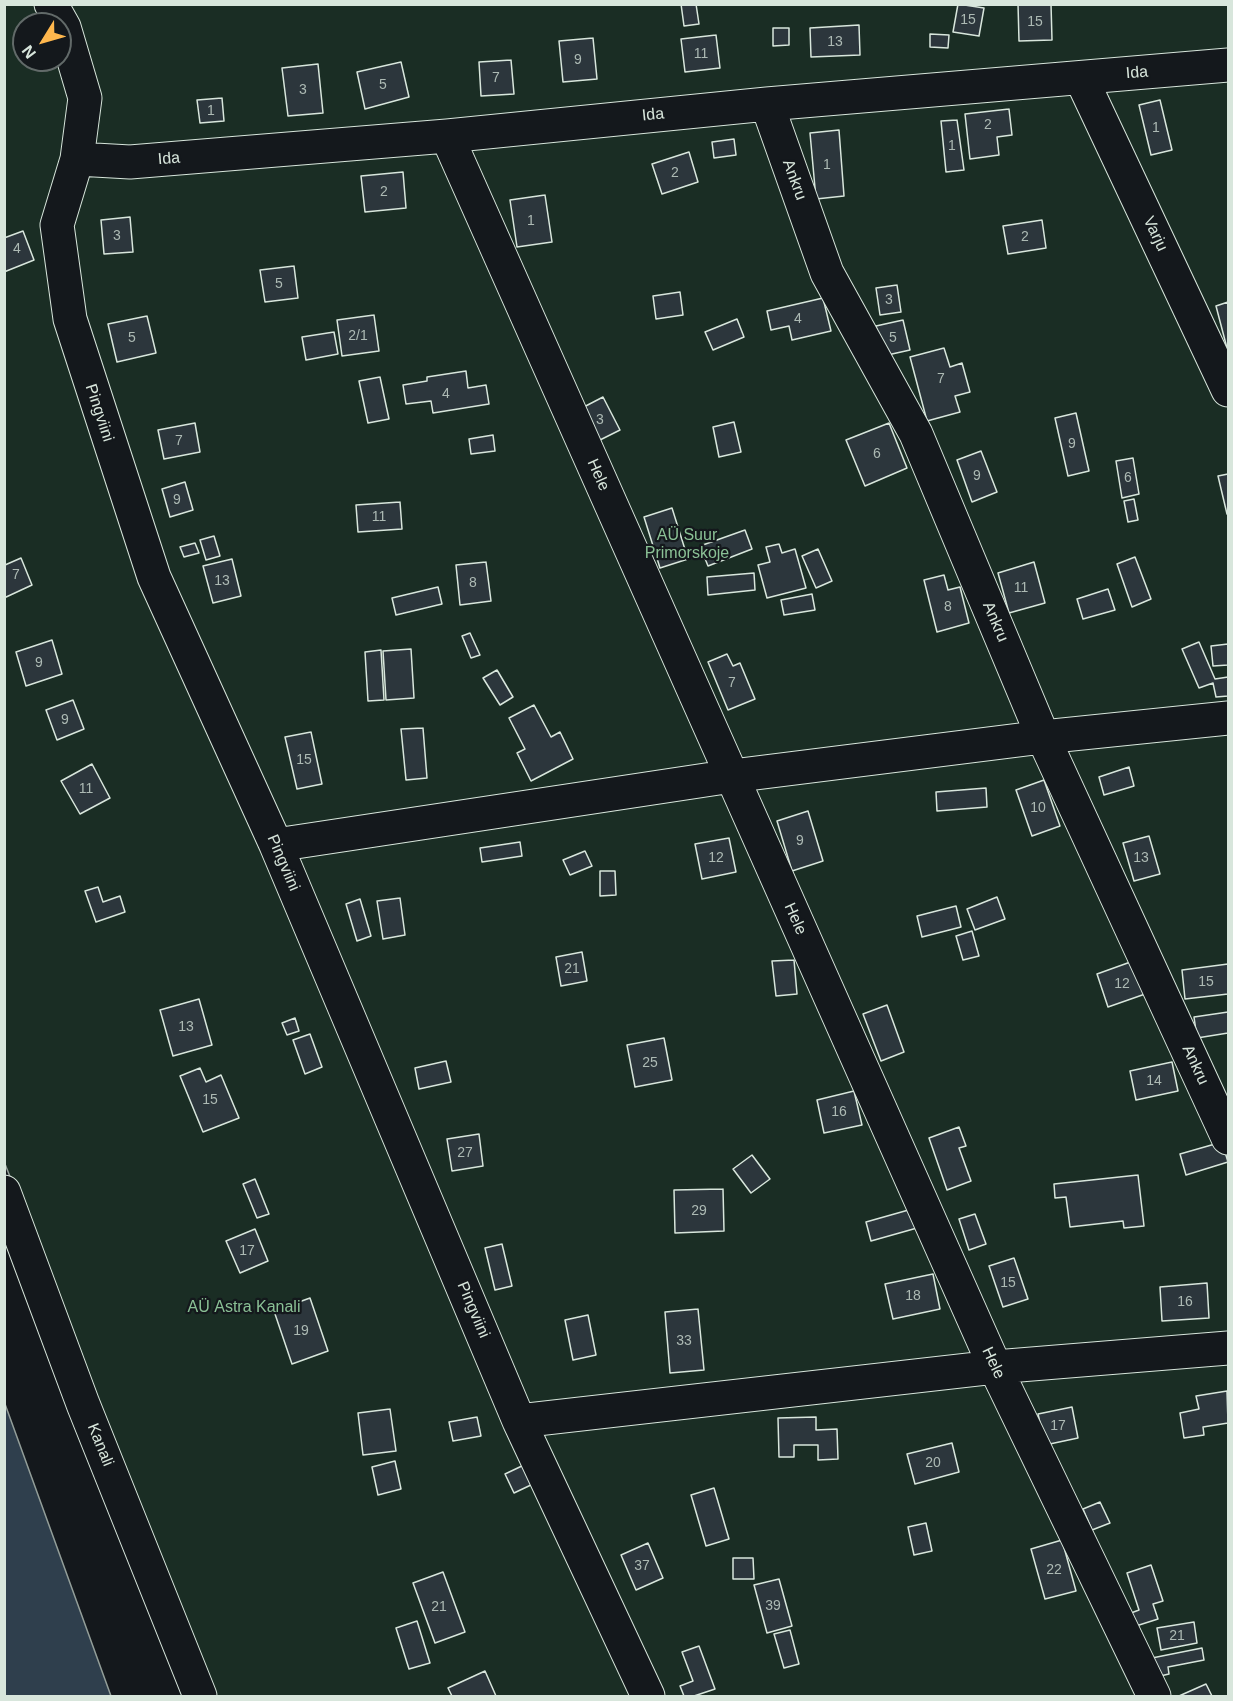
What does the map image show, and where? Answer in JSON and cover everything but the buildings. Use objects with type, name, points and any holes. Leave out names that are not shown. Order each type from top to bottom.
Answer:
[{"type":"street","name":"Pingviini","points":[[51,4],[64,27],[85,98],[77,159],[57,225],[70,319],[154,577],[276,845],[519,1421],[648,1696]]},
{"type":"street","name":"Ida","points":[[77,159],[130,162],[447,136],[767,104],[1228,65]]},
{"type":"street","name":"Varju","points":[[1081,78],[1228,390]]},
{"type":"street","name":"Ankru","points":[[767,104],[827,273],[916,434],[1043,737],[1228,1138]]},
{"type":"street","name":"Hele","points":[[447,136],[995,1367],[1154,1696]]},
{"type":"street","points":[[276,845],[732,776],[1043,737],[1228,718]]},
{"type":"street","name":"Kanali","points":[[4,1192],[83,1404],[200,1696]]},
{"type":"street","points":[[519,1421],[995,1367],[1228,1348]]},
{"type":"green space","name":"AÜ Suur Primorskoje","points":[[5,5],[1228,5],[1228,1696],[214,1696],[5,1164]]},
{"type":"water","points":[[5,1404],[111,1696],[5,1696]]},
{"type":"park label","name":"AÜ Astra Kanali","points":[[244,1308]]}]
